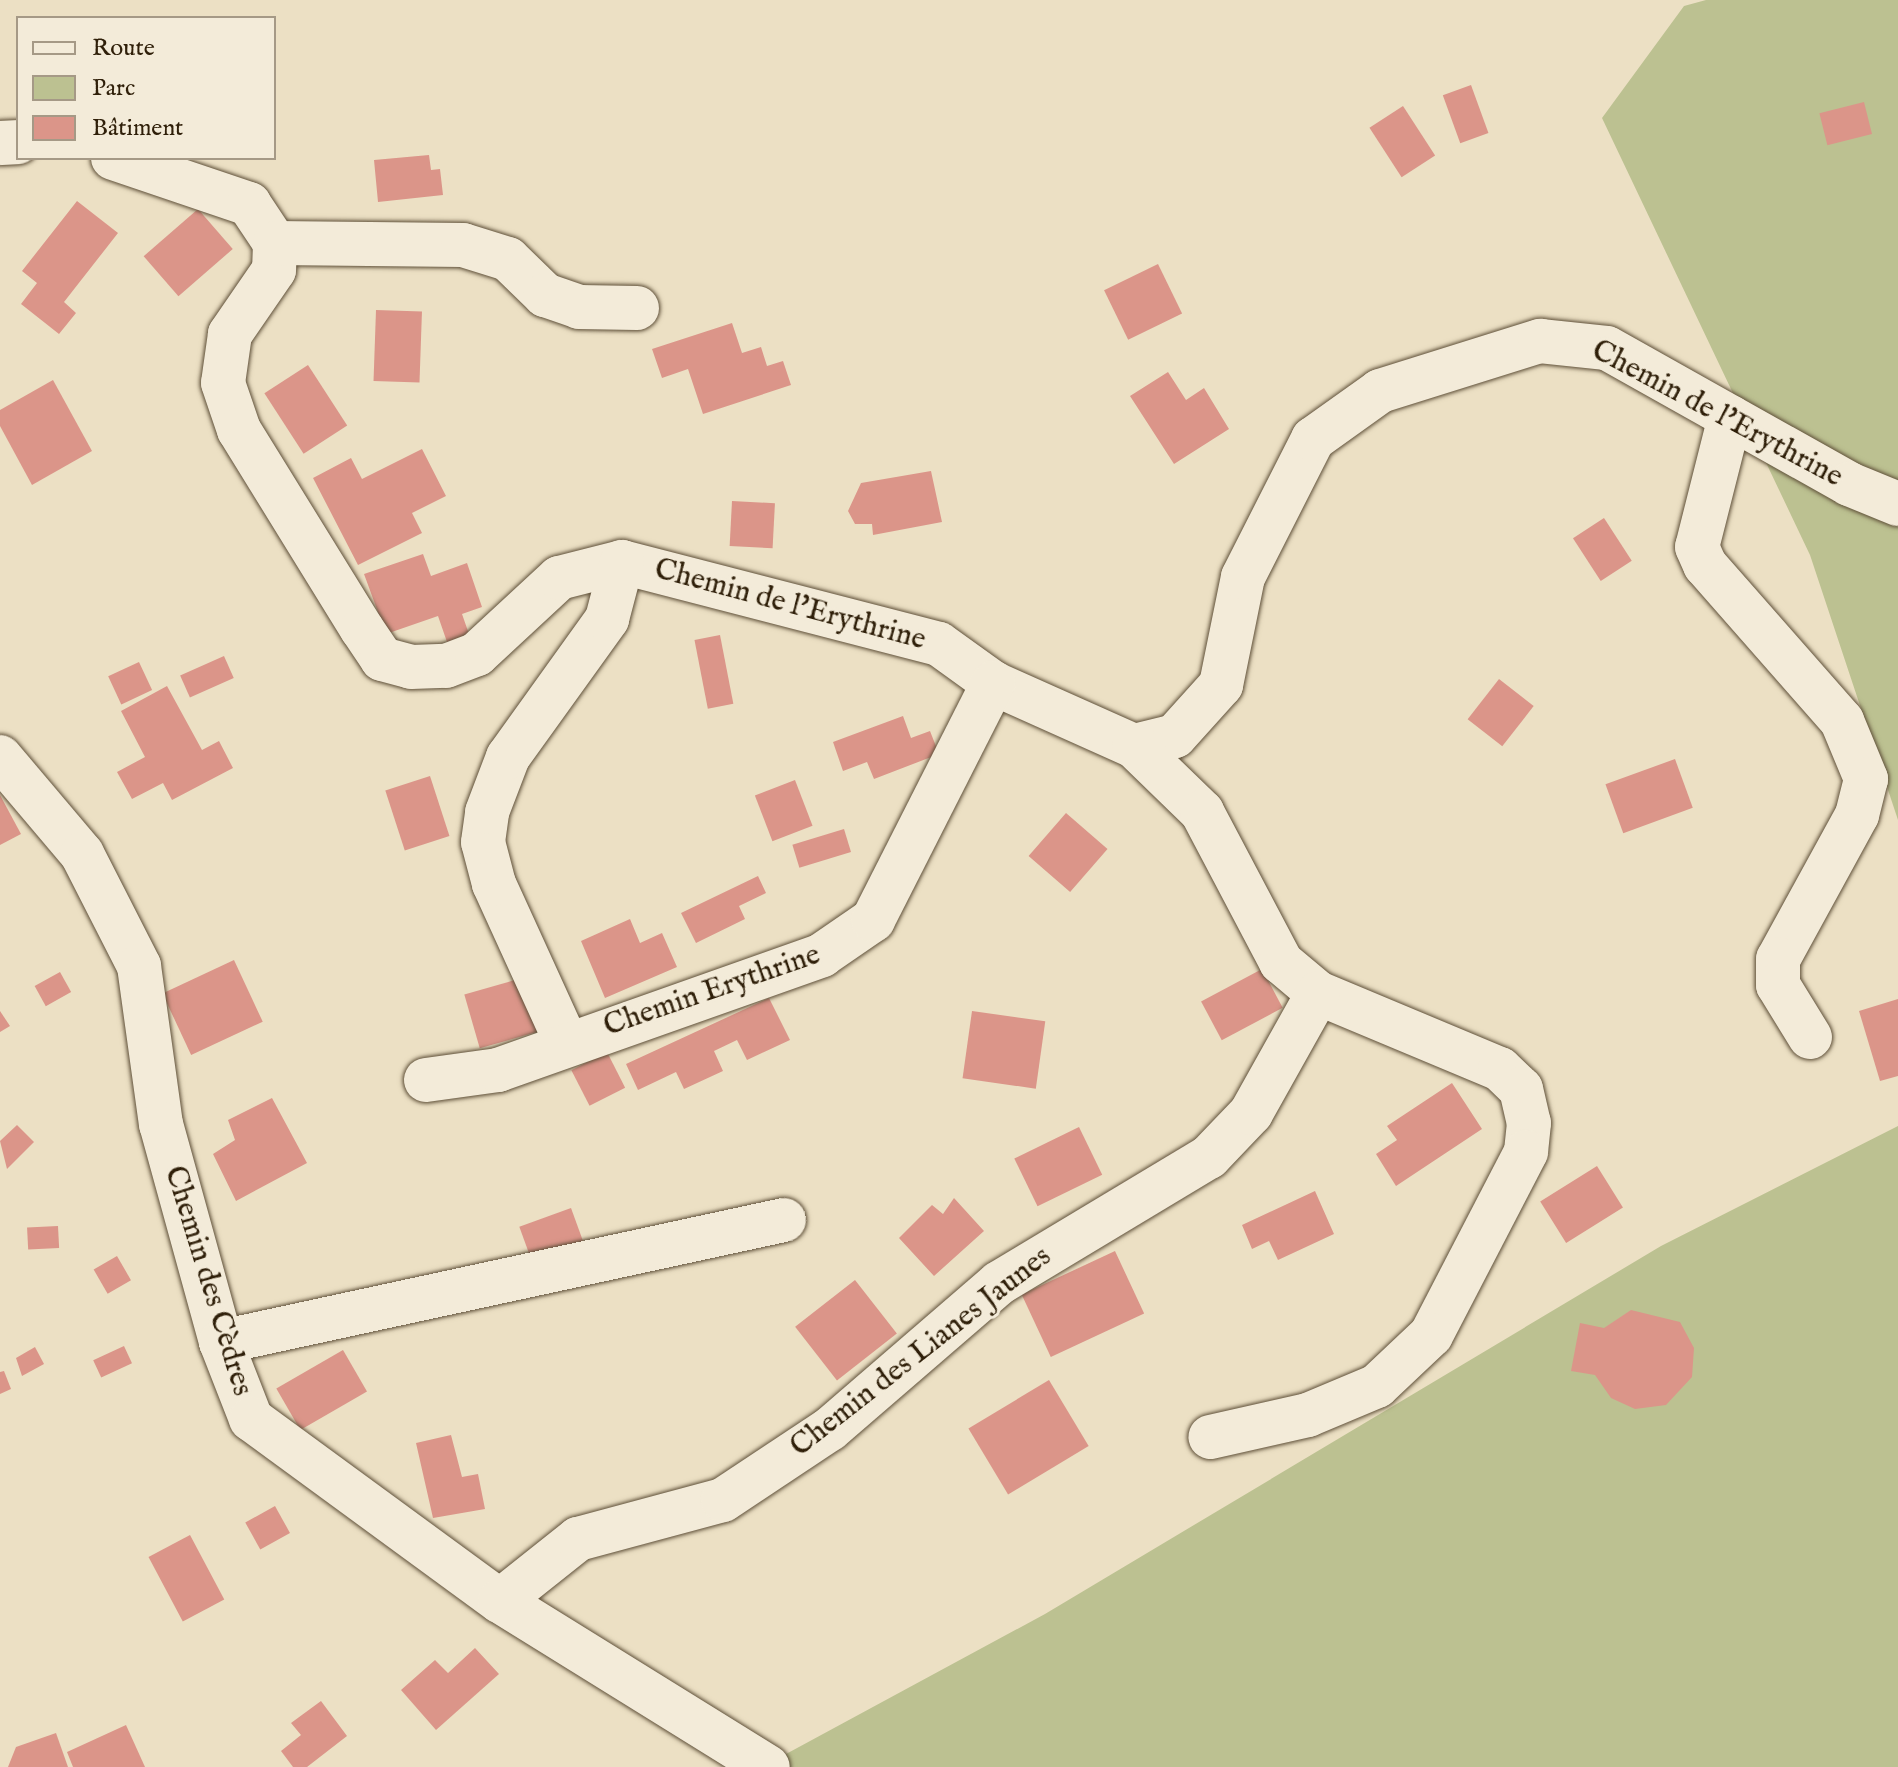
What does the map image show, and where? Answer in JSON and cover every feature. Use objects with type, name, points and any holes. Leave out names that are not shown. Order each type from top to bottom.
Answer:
[{"type":"street","points":[[119,160],[249,204],[275,243],[463,245],[508,259],[545,295],[579,307],[637,308]]},
{"type":"street","name":"Chemin de l'Erythrine","points":[[275,243],[274,270],[230,334],[223,383],[239,430],[382,659],[446,666],[477,654],[559,578],[622,562],[939,644],[993,683],[1134,746],[1175,736],[1208,704],[1231,663],[1243,577],[1313,439],[1380,391],[1540,341],[1573,339],[1607,348],[1730,417],[1898,504]]},
{"type":"street","points":[[1730,417],[1697,547],[1705,565],[1842,721],[1866,779],[1857,815],[1778,959],[1778,985],[1810,1037]]},
{"type":"street","name":"Chemin Erythrine","points":[[566,1042],[494,884],[483,842],[487,812],[508,757],[607,619],[622,562]]},
{"type":"street","name":"Chemin Erythrine","points":[[426,1080],[498,1070],[566,1042],[822,955],[873,920],[993,683]]},
{"type":"street","points":[[1134,746],[1202,812],[1281,962],[1318,993],[1500,1069],[1521,1089],[1526,1152],[1431,1335],[1377,1386],[1308,1415],[1210,1437]]},
{"type":"street","name":"Chemin des Cèdres","points":[[0,757],[82,854],[139,966],[161,1124],[221,1342],[251,1419],[500,1601],[768,1767]]},
{"type":"street","name":"Chemin des Lianes Jaunes","points":[[500,1601],[578,1539],[723,1500],[830,1429],[999,1283],[1209,1157],[1251,1113],[1318,993]]},
{"type":"street","points":[[221,1342],[784,1220]]},
{"type":"green space","points":[[1706,0],[1898,0],[1898,820],[1810,555],[1602,118],[1684,6]]},
{"type":"green space","points":[[1898,1126],[1898,1767],[762,1767],[1045,1614],[1661,1246]]},
{"type":"building","points":[[1471,85],[1488,133],[1460,143],[1443,95]]},
{"type":"building","points":[[1864,102],[1872,134],[1827,145],[1819,113]]},
{"type":"building","points":[[1403,106],[1435,155],[1402,177],[1369,128]]},
{"type":"building","points":[[429,155],[431,170],[440,169],[443,195],[378,202],[374,160]]},
{"type":"building","points":[[77,201],[118,233],[64,302],[76,313],[59,334],[21,304],[37,283],[22,271]]},
{"type":"building","points":[[198,209],[233,249],[178,296],[144,256]]},
{"type":"building","points":[[1158,264],[1182,313],[1128,340],[1104,290]]},
{"type":"building","points":[[376,310],[422,312],[419,383],[374,381]]},
{"type":"building","points":[[732,323],[742,353],[761,347],[767,366],[783,361],[791,385],[703,414],[688,369],[662,378],[652,349]]},
{"type":"building","points":[[308,365],[347,425],[304,454],[264,393]]},
{"type":"building","points":[[1168,372],[1186,400],[1204,388],[1229,429],[1174,464],[1130,396]]},
{"type":"building","points":[[53,380],[92,451],[32,485],[0,426],[0,410]]},
{"type":"building","points":[[422,449],[446,496],[412,513],[422,533],[358,565],[313,478],[351,458],[362,479]]},
{"type":"building","points":[[931,471],[942,522],[873,535],[872,524],[855,524],[848,511],[861,483]]},
{"type":"building","points":[[732,501],[775,503],[773,548],[730,546]]},
{"type":"building","points":[[1604,518],[1632,561],[1601,581],[1573,538]]},
{"type":"building","points":[[423,554],[431,576],[467,563],[482,607],[462,614],[469,634],[447,642],[438,616],[386,634],[364,574]]},
{"type":"building","points":[[720,635],[733,704],[708,709],[694,640]]},
{"type":"building","points":[[224,656],[234,678],[190,697],[180,676]]},
{"type":"building","points":[[139,662],[152,690],[121,704],[108,676]]},
{"type":"building","points":[[1499,679],[1534,706],[1502,746],[1468,719]]},
{"type":"building","points":[[167,686],[202,750],[219,741],[233,768],[172,800],[163,783],[132,799],[117,772],[145,757],[121,711]]},
{"type":"building","points":[[903,716],[911,738],[930,731],[939,754],[874,779],[867,762],[843,771],[833,742]]},
{"type":"building","points":[[1675,759],[1693,808],[1623,833],[1605,784]]},
{"type":"building","points":[[430,776],[449,836],[405,850],[385,791]]},
{"type":"building","points":[[795,780],[813,826],[772,841],[755,795]]},
{"type":"building","points":[[0,795],[21,834],[0,845]]},
{"type":"building","points":[[1066,813],[1108,849],[1070,892],[1029,856]]},
{"type":"building","points":[[844,829],[851,852],[799,868],[792,845]]},
{"type":"building","points":[[758,876],[766,893],[739,906],[745,919],[696,943],[681,913]]},
{"type":"building","points":[[630,919],[640,943],[662,933],[677,967],[605,998],[581,941]]},
{"type":"building","points":[[234,960],[263,1022],[191,1055],[162,993]]},
{"type":"building","points":[[1262,969],[1283,1008],[1222,1040],[1201,1001]]},
{"type":"building","points":[[60,972],[71,992],[46,1006],[35,986]]},
{"type":"building","points":[[522,978],[537,1032],[480,1048],[464,995]]},
{"type":"building","points":[[769,998],[790,1040],[747,1060],[737,1040],[714,1051],[723,1071],[684,1089],[676,1072],[638,1090],[626,1064]]},
{"type":"building","points":[[1898,999],[1898,1076],[1880,1081],[1859,1011]]},
{"type":"building","points":[[0,1011],[10,1026],[0,1032]]},
{"type":"building","points":[[972,1011],[1045,1021],[1036,1089],[963,1078]]},
{"type":"building","points":[[607,1052],[625,1088],[590,1106],[571,1070]]},
{"type":"building","points":[[1452,1083],[1482,1129],[1396,1186],[1376,1154],[1397,1140],[1387,1126]]},
{"type":"building","points":[[272,1098],[307,1163],[236,1201],[213,1154],[235,1140],[228,1120]]},
{"type":"building","points":[[17,1125],[34,1142],[7,1169],[0,1141]]},
{"type":"building","points":[[1079,1127],[1102,1175],[1038,1206],[1014,1159]]},
{"type":"building","points":[[1597,1166],[1623,1208],[1566,1243],[1540,1202]]},
{"type":"building","points":[[1315,1191],[1334,1234],[1278,1260],[1269,1241],[1252,1249],[1242,1225]]},
{"type":"building","points":[[954,1198],[984,1231],[934,1276],[899,1238],[932,1205],[943,1214]]},
{"type":"building","points":[[571,1208],[587,1251],[535,1270],[519,1227]]},
{"type":"building","points":[[58,1226],[59,1248],[28,1250],[27,1228]]},
{"type":"building","points":[[1115,1251],[1144,1314],[1051,1357],[1022,1295]]},
{"type":"building","points":[[117,1256],[131,1280],[108,1294],[94,1270]]},
{"type":"building","points":[[855,1280],[897,1334],[837,1380],[795,1327]]},
{"type":"building","points":[[1631,1310],[1680,1322],[1694,1348],[1692,1377],[1666,1405],[1635,1409],[1611,1398],[1595,1375],[1571,1371],[1580,1323],[1604,1328]]},
{"type":"building","points":[[124,1346],[132,1363],[101,1378],[93,1360]]},
{"type":"building","points":[[35,1347],[44,1364],[22,1376],[16,1358]]},
{"type":"building","points":[[343,1350],[367,1392],[300,1430],[276,1388]]},
{"type":"building","points":[[4,1371],[11,1389],[0,1394],[0,1372]]},
{"type":"building","points":[[1049,1380],[1089,1446],[1008,1494],[968,1428]]},
{"type":"building","points":[[451,1435],[462,1477],[478,1474],[485,1509],[433,1518],[416,1443]]},
{"type":"building","points":[[275,1506],[290,1533],[260,1550],[245,1522]]},
{"type":"building","points":[[190,1535],[224,1599],[183,1622],[149,1557]]},
{"type":"building","points":[[475,1648],[499,1674],[436,1730],[401,1690],[435,1660],[448,1673]]},
{"type":"building","points":[[321,1701],[347,1736],[307,1767],[293,1767],[281,1751],[301,1735],[291,1723]]},
{"type":"building","points":[[126,1725],[145,1767],[73,1767],[67,1752]]},
{"type":"building","points":[[56,1733],[68,1767],[8,1767],[16,1747]]}]
